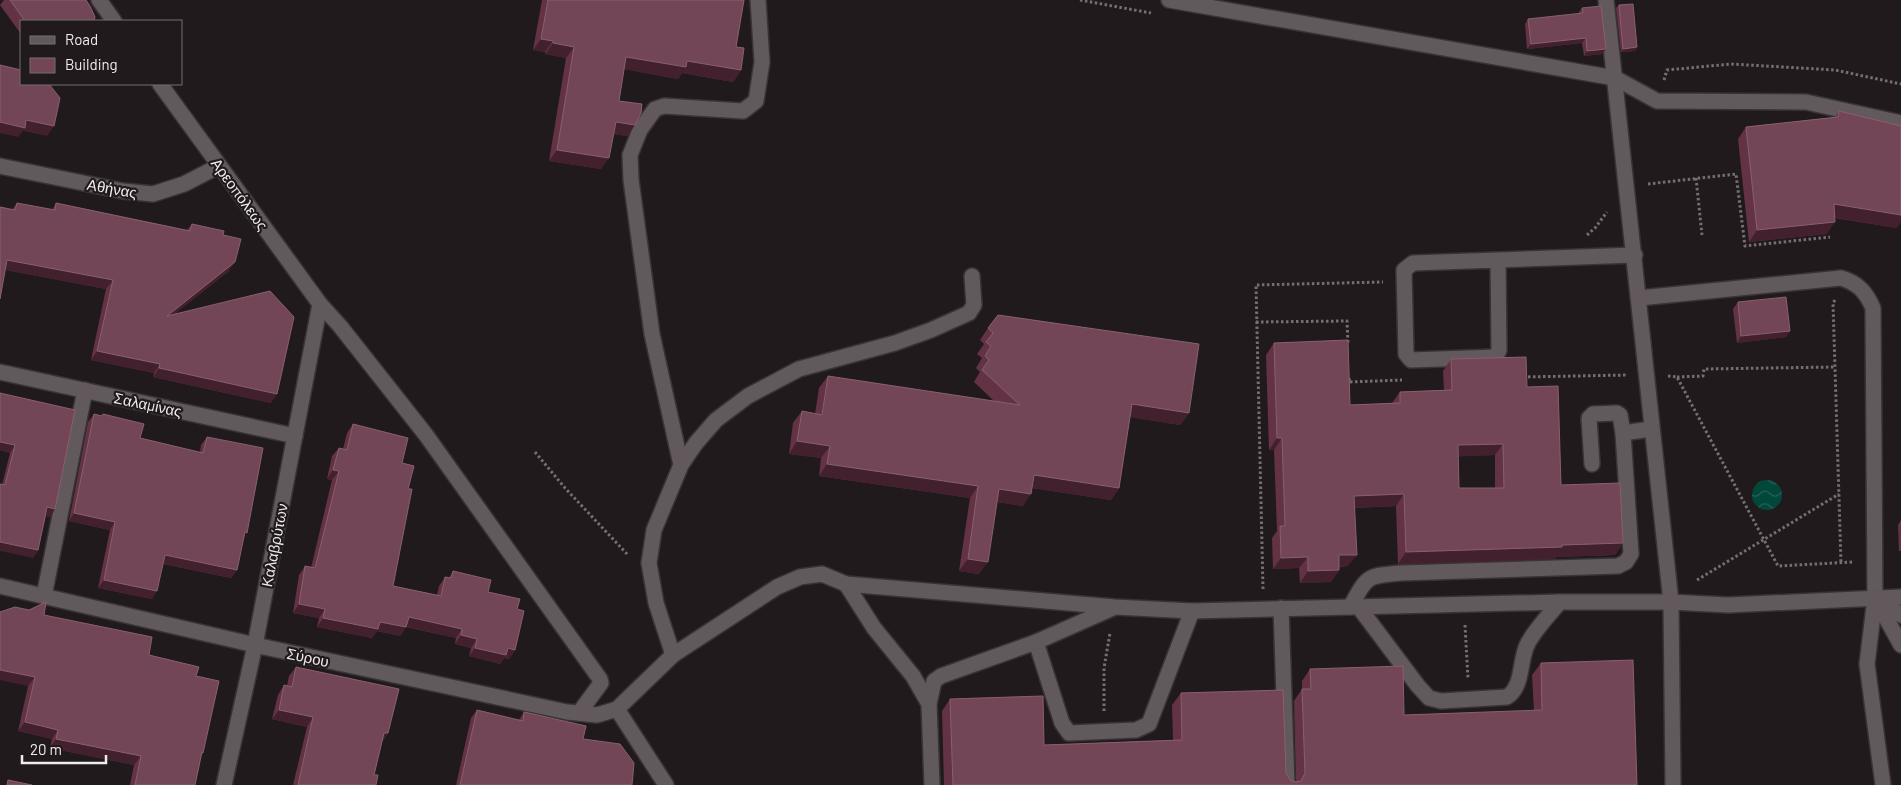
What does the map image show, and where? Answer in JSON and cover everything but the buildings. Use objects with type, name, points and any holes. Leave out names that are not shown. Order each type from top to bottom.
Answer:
[{"type":"street","points":[[99,0],[113,20]]},
{"type":"street","points":[[681,465],[652,334],[630,180],[630,155],[640,130],[655,109],[664,106],[743,111],[756,101],[762,62],[758,0]]},
{"type":"street","points":[[1170,0],[1615,78],[1658,102],[1806,102],[1901,123]]},
{"type":"street","points":[[1606,0],[1635,255],[1651,429],[1671,599],[1673,785]]},
{"type":"street","name":"Αρεοπόλεως","points":[[161,85],[320,304],[340,326],[426,435],[600,679],[601,683],[579,713]]},
{"type":"street","name":"Αθήνας","points":[[0,166],[123,192],[153,194],[184,184],[219,166]]},
{"type":"street","points":[[1498,260],[1499,350],[1496,357],[1411,360],[1406,354],[1404,270],[1413,263],[1635,255]]},
{"type":"street","points":[[673,655],[656,603],[649,563],[654,530],[681,465],[696,443],[716,420],[757,392],[799,369],[895,343],[969,313],[974,305],[972,276]]},
{"type":"street","points":[[1639,298],[1841,278],[1852,281],[1868,296],[1873,308],[1875,598],[1867,664],[1883,785]]},
{"type":"street","name":"Καλαβρύτων","points":[[224,785],[255,645],[320,304]]},
{"type":"street","name":"Σαλαμίνας","points":[[0,372],[295,436]]},
{"type":"street","points":[[44,596],[85,390]]},
{"type":"street","points":[[1354,607],[1364,583],[1375,575],[1618,566],[1626,562],[1631,554],[1622,433],[1620,415],[1618,413],[1593,414],[1589,418],[1592,464]]},
{"type":"street","points":[[1622,433],[1651,429]]},
{"type":"street","points":[[666,785],[617,709],[673,655],[777,587],[800,577],[822,574],[846,584],[1115,607],[1192,611],[1671,599],[1728,605],[1901,597]]},
{"type":"street","points":[[846,584],[874,628],[913,676],[929,704]]},
{"type":"street","name":"Σύρου","points":[[0,586],[255,645],[579,713],[597,715],[617,709]]},
{"type":"street","points":[[1875,598],[1901,615]]},
{"type":"street","points":[[1875,598],[1901,645]]},
{"type":"street","points":[[1354,607],[1429,698],[1441,701],[1507,697],[1513,693],[1527,644],[1560,602]]},
{"type":"street","points":[[932,785],[929,704],[934,681],[941,676],[1036,642],[1115,607]]},
{"type":"street","points":[[1281,608],[1287,785]]},
{"type":"street","points":[[1036,642],[1062,724],[1068,733],[1136,730],[1149,724],[1192,611]]},
{"type":"path","points":[[1080,0],[1158,14]]},
{"type":"path","points":[[1627,186],[1736,174],[1745,246],[1830,237]]},
{"type":"path","points":[[1696,178],[1702,235]]},
{"type":"path","points":[[1580,238],[1594,228],[1608,209]]},
{"type":"path","points":[[1264,609],[1256,285],[1385,282],[1388,279]]},
{"type":"path","points":[[1841,563],[1833,303],[1846,280]]},
{"type":"path","points":[[1677,377],[1703,376],[1704,369],[1835,367]]},
{"type":"path","points":[[535,452],[565,488],[617,544],[632,558],[649,563]]},
{"type":"path","points":[[1671,599],[1839,494]]},
{"type":"path","points":[[1464,604],[1469,699]]},
{"type":"path","points":[[1104,732],[1104,668],[1115,607]]},
{"type":"water","points":[[1767,480],[1778,484],[1782,495],[1778,506],[1767,510],[1756,506],[1752,495],[1756,484]]}]
